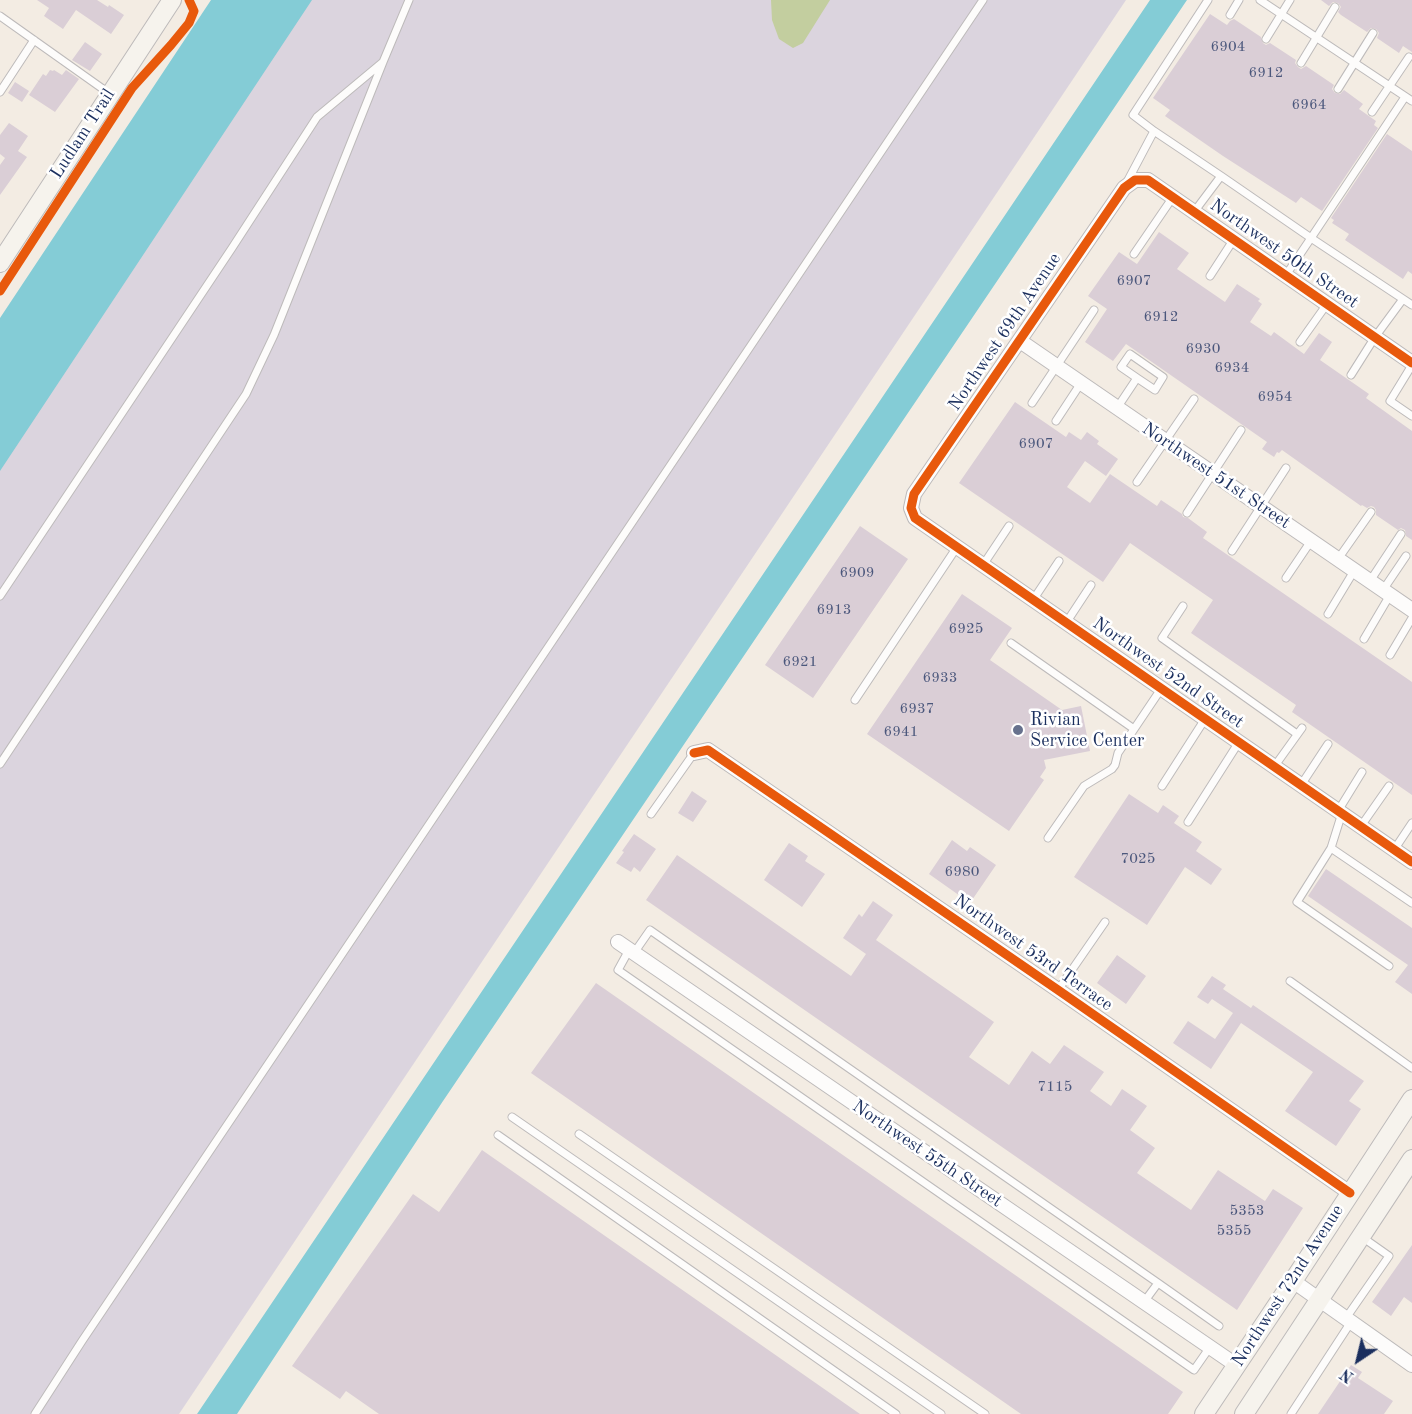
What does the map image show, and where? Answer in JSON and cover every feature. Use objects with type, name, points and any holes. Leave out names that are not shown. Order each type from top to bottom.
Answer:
[{"type":"main road","points":[[0,263],[170,1]]},
{"type":"main road","name":"Northwest 72nd Avenue","points":[[1204,1414],[1412,1099]]},
{"type":"main road","name":"Northwest 72nd Avenue","points":[[1244,1414],[1361,1236],[1410,1167]]},
{"type":"street","name":"Northwest 50th Street","points":[[1130,184],[1148,180],[1412,364]]},
{"type":"street","name":"Northwest 69th Avenue","points":[[911,508],[914,494],[1130,184]]},
{"type":"street","name":"Northwest 51st Street","points":[[1020,341],[1410,608]]},
{"type":"street","name":"Northwest 52nd Street","points":[[911,508],[915,518],[957,548],[1412,861]]},
{"type":"street","name":"Northwest 53rd Terrace","points":[[694,753],[708,750],[1350,1193]]},
{"type":"street","name":"Northwest 55th Street","points":[[627,949],[1236,1365]]},
{"type":"street","points":[[1293,1281],[1412,1365]]},
{"type":"lane","points":[[0,764],[246,394],[274,335],[409,0]]},
{"type":"lane","points":[[35,1414],[983,0]]},
{"type":"lane","points":[[1208,0],[1133,115],[1412,305]]},
{"type":"lane","points":[[1230,15],[1239,0]]},
{"type":"lane","points":[[1260,0],[1409,99],[1286,276]]},
{"type":"lane","points":[[1266,39],[1290,0]]},
{"type":"lane","points":[[1300,63],[1335,7]]},
{"type":"lane","points":[[0,16],[110,94]]},
{"type":"lane","points":[[1338,89],[1373,33]]},
{"type":"lane","points":[[0,92],[34,40]]},
{"type":"lane","points":[[1372,112],[1409,57]]},
{"type":"lane","points":[[0,596],[317,117],[383,62]]},
{"type":"lane","points":[[1130,184],[1154,131]]},
{"type":"lane","points":[[1194,212],[1221,176]]},
{"type":"lane","points":[[1134,254],[1173,197]]},
{"type":"lane","points":[[1210,276],[1234,239]]},
{"type":"lane","points":[[1351,375],[1403,299]]},
{"type":"lane","points":[[1300,342],[1327,304]]},
{"type":"lane","points":[[1032,403],[1094,310]]},
{"type":"lane","points":[[1130,354],[1163,377],[1155,390],[1137,378],[1121,367],[1130,354]]},
{"type":"lane","points":[[1412,364],[1390,401],[1412,416]]},
{"type":"lane","points":[[1117,408],[1137,378]]},
{"type":"lane","points":[[1056,421],[1081,383]]},
{"type":"lane","points":[[1137,482],[1194,399]]},
{"type":"lane","points":[[1187,513],[1241,430]]},
{"type":"lane","points":[[1232,551],[1286,468]]},
{"type":"lane","points":[[1338,560],[1371,512]]},
{"type":"lane","points":[[983,566],[1009,526]]},
{"type":"lane","points":[[1370,581],[1401,534]]},
{"type":"lane","points":[[1286,578],[1311,541]]},
{"type":"lane","points":[[855,700],[957,548]]},
{"type":"lane","points":[[1364,639],[1406,556]]},
{"type":"lane","points":[[1033,600],[1059,561]]},
{"type":"lane","points":[[1328,614],[1354,571]]},
{"type":"lane","points":[[1066,623],[1091,585]]},
{"type":"lane","points":[[1183,606],[1162,638],[1300,731],[1274,766]]},
{"type":"lane","points":[[1390,655],[1410,608]]},
{"type":"lane","points":[[1011,643],[1134,729]]},
{"type":"lane","points":[[1048,838],[1084,786],[1112,770],[1118,753],[1161,689]]},
{"type":"lane","points":[[1162,786],[1205,719]]},
{"type":"lane","points":[[1188,822],[1239,742]]},
{"type":"lane","points":[[1301,785],[1328,744]]},
{"type":"lane","points":[[651,814],[694,753]]},
{"type":"lane","points":[[1362,772],[1340,812],[1331,848],[1297,902],[1389,966]]},
{"type":"lane","points":[[1361,826],[1389,786]]},
{"type":"lane","points":[[1395,850],[1412,824]]},
{"type":"lane","points":[[1331,848],[1412,903]]},
{"type":"lane","points":[[1058,990],[1105,922]]},
{"type":"lane","points":[[1210,1347],[1194,1370],[618,970],[627,949],[650,930],[1219,1326]]},
{"type":"lane","points":[[1290,981],[1412,1068]]},
{"type":"lane","points":[[512,1117],[941,1414]]},
{"type":"lane","points":[[579,1134],[985,1414]]},
{"type":"lane","points":[[498,1135],[896,1414]]},
{"type":"lane","points":[[1291,1414],[1389,1256],[1361,1236]]},
{"type":"lane","points":[[1144,1302],[1158,1283]]},
{"type":"shaded area","points":[[244,0],[1126,0],[179,1414],[0,1414],[0,381]]},
{"type":"green space","points":[[771,0],[830,0],[803,43],[793,48],[779,39],[772,20]]},
{"type":"water","points":[[211,0],[312,0],[0,471],[0,318]]},
{"type":"water","points":[[1150,0],[1187,0],[443,1101],[237,1414],[197,1414]]},
{"type":"building","points":[[37,0],[97,0],[124,15],[111,34],[76,10],[63,29],[44,16],[49,8]]},
{"type":"building","points":[[1321,0],[1412,0],[1412,52],[1403,46],[1399,53],[1377,38],[1379,33],[1376,29],[1371,28],[1367,32],[1341,15],[1338,12],[1341,7],[1338,3],[1333,2],[1329,6]]},
{"type":"building","points":[[1210,14],[1227,25],[1234,19],[1261,37],[1266,45],[1270,43],[1296,60],[1295,63],[1301,69],[1306,66],[1334,85],[1332,89],[1335,93],[1340,94],[1344,90],[1363,104],[1359,109],[1376,121],[1374,125],[1378,128],[1322,211],[1301,197],[1296,203],[1223,156],[1165,116],[1170,110],[1153,98]]},
{"type":"building","points":[[85,42],[102,54],[90,71],[72,60]]},
{"type":"building","points":[[50,70],[62,75],[66,70],[79,79],[55,112],[29,95],[43,74],[46,76]]},
{"type":"building","points":[[15,82],[29,91],[22,102],[8,93]]},
{"type":"building","points":[[9,123],[28,136],[18,151],[27,157],[0,195],[0,165],[5,158],[0,154],[0,135]]},
{"type":"building","points":[[1387,134],[1412,151],[1412,274],[1408,271],[1403,279],[1345,240],[1349,234],[1332,223],[1334,220],[1331,218]]},
{"type":"building","points":[[1159,232],[1189,253],[1177,269],[1225,302],[1237,284],[1260,299],[1258,301],[1262,304],[1250,322],[1271,336],[1274,332],[1304,354],[1319,333],[1332,342],[1320,360],[1369,394],[1366,398],[1412,431],[1412,540],[1406,536],[1405,530],[1401,528],[1398,530],[1376,515],[1374,507],[1361,506],[1282,450],[1274,457],[1262,449],[1267,442],[1126,344],[1113,361],[1085,342],[1107,309],[1088,296],[1119,252],[1137,264]]},
{"type":"building","points":[[1015,402],[1066,437],[1069,432],[1081,440],[1087,432],[1099,441],[1097,444],[1118,459],[1106,476],[1085,461],[1067,487],[1090,503],[1110,474],[1157,506],[1161,500],[1207,532],[1203,538],[1412,682],[1412,795],[1292,712],[1296,705],[1191,633],[1213,600],[1130,543],[1103,582],[959,483]]},
{"type":"building","points":[[860,526],[908,559],[813,698],[765,665]]},
{"type":"building","points":[[962,594],[1012,628],[990,660],[1062,710],[1081,706],[1090,751],[1044,760],[1046,768],[1040,777],[1044,780],[1009,831],[867,734]]},
{"type":"building","points":[[692,791],[707,801],[693,822],[678,813]]},
{"type":"building","points":[[1129,794],[1158,813],[1163,805],[1179,816],[1174,823],[1202,842],[1196,851],[1222,869],[1211,885],[1185,867],[1147,925],[1074,877]]},
{"type":"building","points":[[634,834],[656,849],[640,872],[634,867],[631,872],[616,863]]},
{"type":"building","points":[[952,840],[967,851],[970,847],[996,865],[970,903],[929,874]]},
{"type":"building","points":[[789,843],[808,856],[805,861],[825,874],[802,907],[764,880]]},
{"type":"building","points":[[677,855],[851,976],[866,954],[843,938],[859,914],[862,917],[873,901],[893,915],[876,940],[994,1022],[969,1057],[1009,1085],[1032,1051],[1050,1064],[1064,1045],[1104,1072],[1090,1091],[1111,1106],[1122,1089],[1147,1106],[1130,1130],[1155,1148],[1137,1173],[1191,1210],[1218,1170],[1265,1201],[1273,1189],[1303,1208],[1237,1310],[646,900]]},
{"type":"building","points":[[1326,869],[1412,928],[1412,994],[1395,982],[1408,965],[1308,896]]},
{"type":"building","points":[[1117,955],[1146,976],[1126,1004],[1097,983]]},
{"type":"building","points":[[1212,976],[1226,985],[1223,989],[1251,1008],[1253,1005],[1364,1081],[1349,1101],[1361,1109],[1336,1146],[1285,1111],[1313,1072],[1241,1023],[1211,1069],[1173,1043],[1188,1021],[1215,1039],[1233,1013],[1212,999],[1208,1004],[1197,997]]},
{"type":"building","points":[[596,983],[1183,1392],[1168,1414],[1021,1414],[531,1073]]},
{"type":"building","points":[[482,1150],[860,1414],[379,1414],[346,1391],[340,1399],[292,1366],[413,1194],[439,1212]]},
{"type":"building","points":[[1412,1245],[1412,1303],[1404,1297],[1391,1316],[1372,1302]]},
{"type":"building","points":[[1351,1365],[1362,1372],[1358,1378],[1393,1401],[1384,1414],[1318,1414]]},
{"type":"cycle path","name":"Ludlam Trail","points":[[0,291],[132,88],[189,23],[194,11],[189,0]]},
{"type":"cycle path","points":[[1412,363],[1148,180],[1135,180],[1124,188],[914,494],[911,508],[915,518],[1412,862]]},
{"type":"cycle path","points":[[694,753],[708,750],[1350,1193]]},
{"type":"place","name":"Rivian Service Center","points":[[1018,730]]}]
